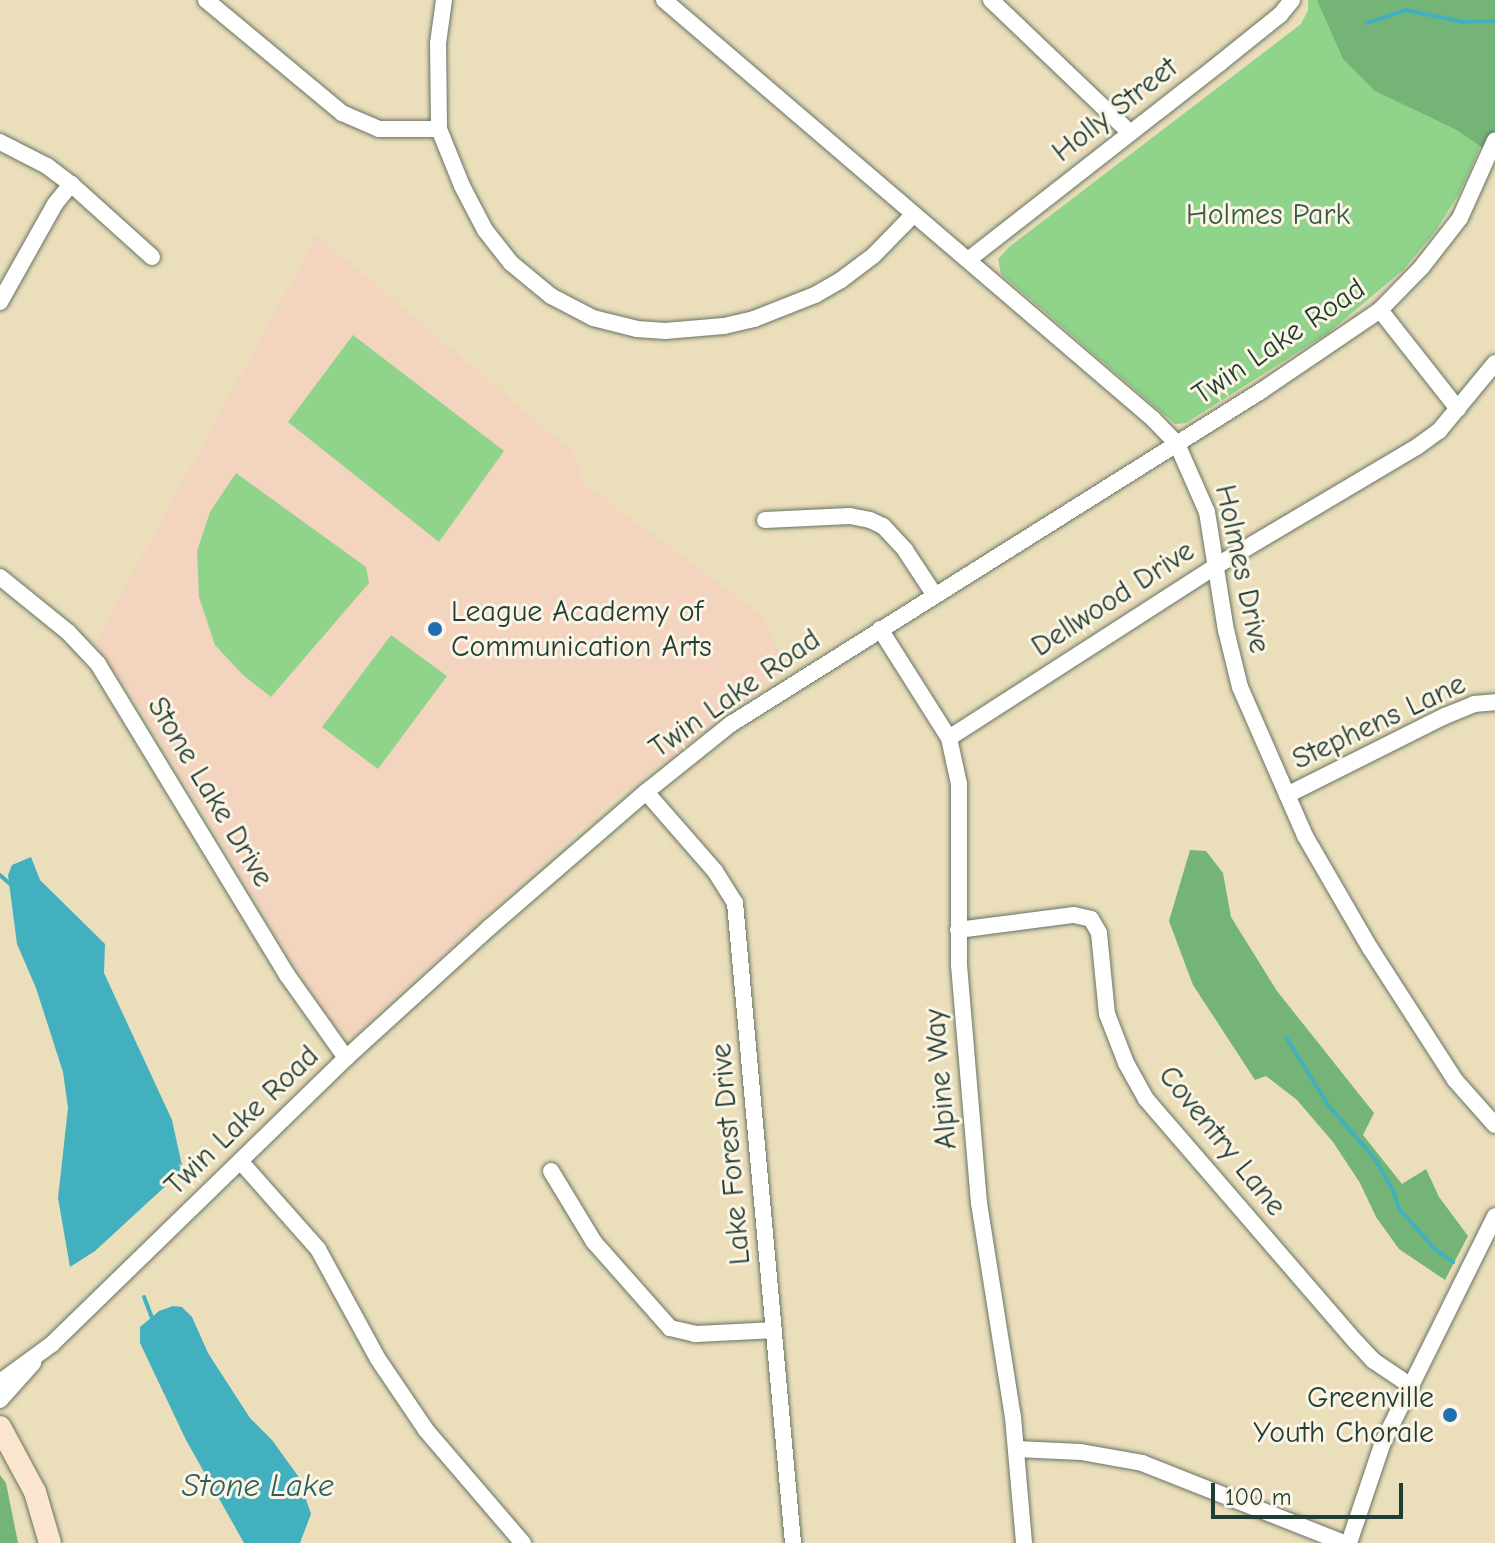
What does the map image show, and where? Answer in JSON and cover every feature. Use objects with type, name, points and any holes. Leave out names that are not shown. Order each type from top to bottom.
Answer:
[{"type":"street","points":[[206,0],[342,113],[379,129],[439,129]]},
{"type":"street","points":[[444,0],[438,43],[439,129],[474,210],[511,263],[568,305],[593,318],[637,329],[724,326],[794,305],[858,268],[913,215]]},
{"type":"street","name":"Holmes Drive","points":[[664,0],[1153,419],[1177,444],[1207,512],[1232,663],[1252,718],[1287,795],[1331,885],[1370,948],[1455,1080],[1495,1125]]},
{"type":"street","points":[[991,0],[1130,133]]},
{"type":"street","name":"Holly Street","points":[[968,260],[1280,15],[1292,0]]},
{"type":"street","name":"Twin Lake Road","points":[[0,1382],[39,1355],[346,1058],[646,792],[747,713],[1177,444],[1380,310],[1421,268],[1460,218],[1495,140]]},
{"type":"street","points":[[0,142],[47,166],[71,184],[152,257]]},
{"type":"street","points":[[0,302],[55,204],[71,184]]},
{"type":"street","points":[[1380,310],[1458,409]]},
{"type":"street","name":"Dellwood Drive","points":[[949,738],[1216,566],[1439,431],[1495,363]]},
{"type":"street","points":[[765,520],[850,516],[870,520],[883,526],[905,550],[934,594]]},
{"type":"street","name":"Stone Lake Drive","points":[[0,577],[68,632],[98,664],[287,975],[346,1058]]},
{"type":"street","name":"Alpine Way","points":[[880,629],[949,738],[961,808],[958,930],[979,1203],[1016,1449],[1024,1543]]},
{"type":"street","name":"Stephens Lane","points":[[1287,795],[1454,712],[1495,702]]},
{"type":"street","name":"Lake Forest Drive","points":[[646,792],[715,871],[735,903],[793,1543]]},
{"type":"street","name":"Coventry Lane","points":[[958,930],[1074,915],[1091,919],[1099,933],[1107,1014],[1126,1063],[1146,1099],[1356,1342],[1374,1361],[1411,1386]]},
{"type":"street","points":[[241,1162],[318,1249],[378,1359],[426,1430],[523,1543]]},
{"type":"street","points":[[551,1171],[594,1242],[670,1328],[695,1334],[773,1330]]},
{"type":"street","points":[[1016,1449],[1066,1451],[1142,1463],[1347,1543],[1383,1442],[1495,1216]]},
{"type":"street","name":"Twin Lake Road","points":[[0,1400],[27,1373],[39,1355]]},
{"type":"street","points":[[0,1427],[35,1492],[50,1543]]},
{"type":"shaded area","name":"League Academy of Communication Arts","points":[[317,235],[573,452],[585,484],[762,616],[788,671],[613,799],[353,1036],[331,1025],[130,692],[95,642]]},
{"type":"green space","name":"Holmes Park","points":[[1308,0],[1495,0],[1495,100],[1478,152],[1459,194],[1434,233],[1403,270],[1328,333],[1186,423],[1175,424],[1001,274],[998,259],[1009,247],[1301,24],[1308,10]]},
{"type":"green space","points":[[1317,0],[1495,0],[1495,156],[1455,129],[1375,91],[1343,59]]},
{"type":"green space","points":[[353,335],[504,451],[439,542],[288,422]]},
{"type":"green space","points":[[236,473],[366,567],[369,583],[271,697],[243,675],[215,645],[199,597],[197,551],[210,512]]},
{"type":"green space","points":[[391,635],[447,676],[378,769],[322,727]]},
{"type":"green space","points":[[1190,850],[1206,851],[1223,873],[1231,917],[1277,991],[1374,1113],[1363,1135],[1402,1184],[1426,1169],[1439,1197],[1468,1236],[1445,1280],[1399,1249],[1376,1217],[1360,1183],[1333,1142],[1297,1100],[1266,1076],[1255,1080],[1193,985],[1169,921]]},
{"type":"green space","points":[[0,1475],[6,1483],[18,1543],[0,1543]]},
{"type":"water","points":[[31,857],[40,880],[105,944],[104,973],[172,1120],[183,1170],[95,1251],[70,1267],[58,1198],[68,1108],[63,1072],[36,988],[17,944],[8,875],[12,865]]},
{"type":"water","name":"Stone Lake","points":[[173,1306],[182,1307],[192,1317],[208,1353],[250,1418],[272,1440],[298,1476],[311,1514],[300,1543],[244,1543],[186,1440],[140,1343],[140,1327],[159,1311]]},
{"type":"waterway","points":[[1367,23],[1406,10],[1464,22],[1495,21]]},
{"type":"waterway","points":[[0,875],[10,884]]},
{"type":"waterway","points":[[1286,1037],[1328,1105],[1376,1160],[1399,1209],[1436,1250],[1453,1262]]},
{"type":"waterway","points":[[144,1297],[153,1321]]},
{"type":"place","name":"League Academy of Communication Arts","points":[[435,629]]},
{"type":"place","name":"Greenville Youth Chorale","points":[[1450,1415]]}]
